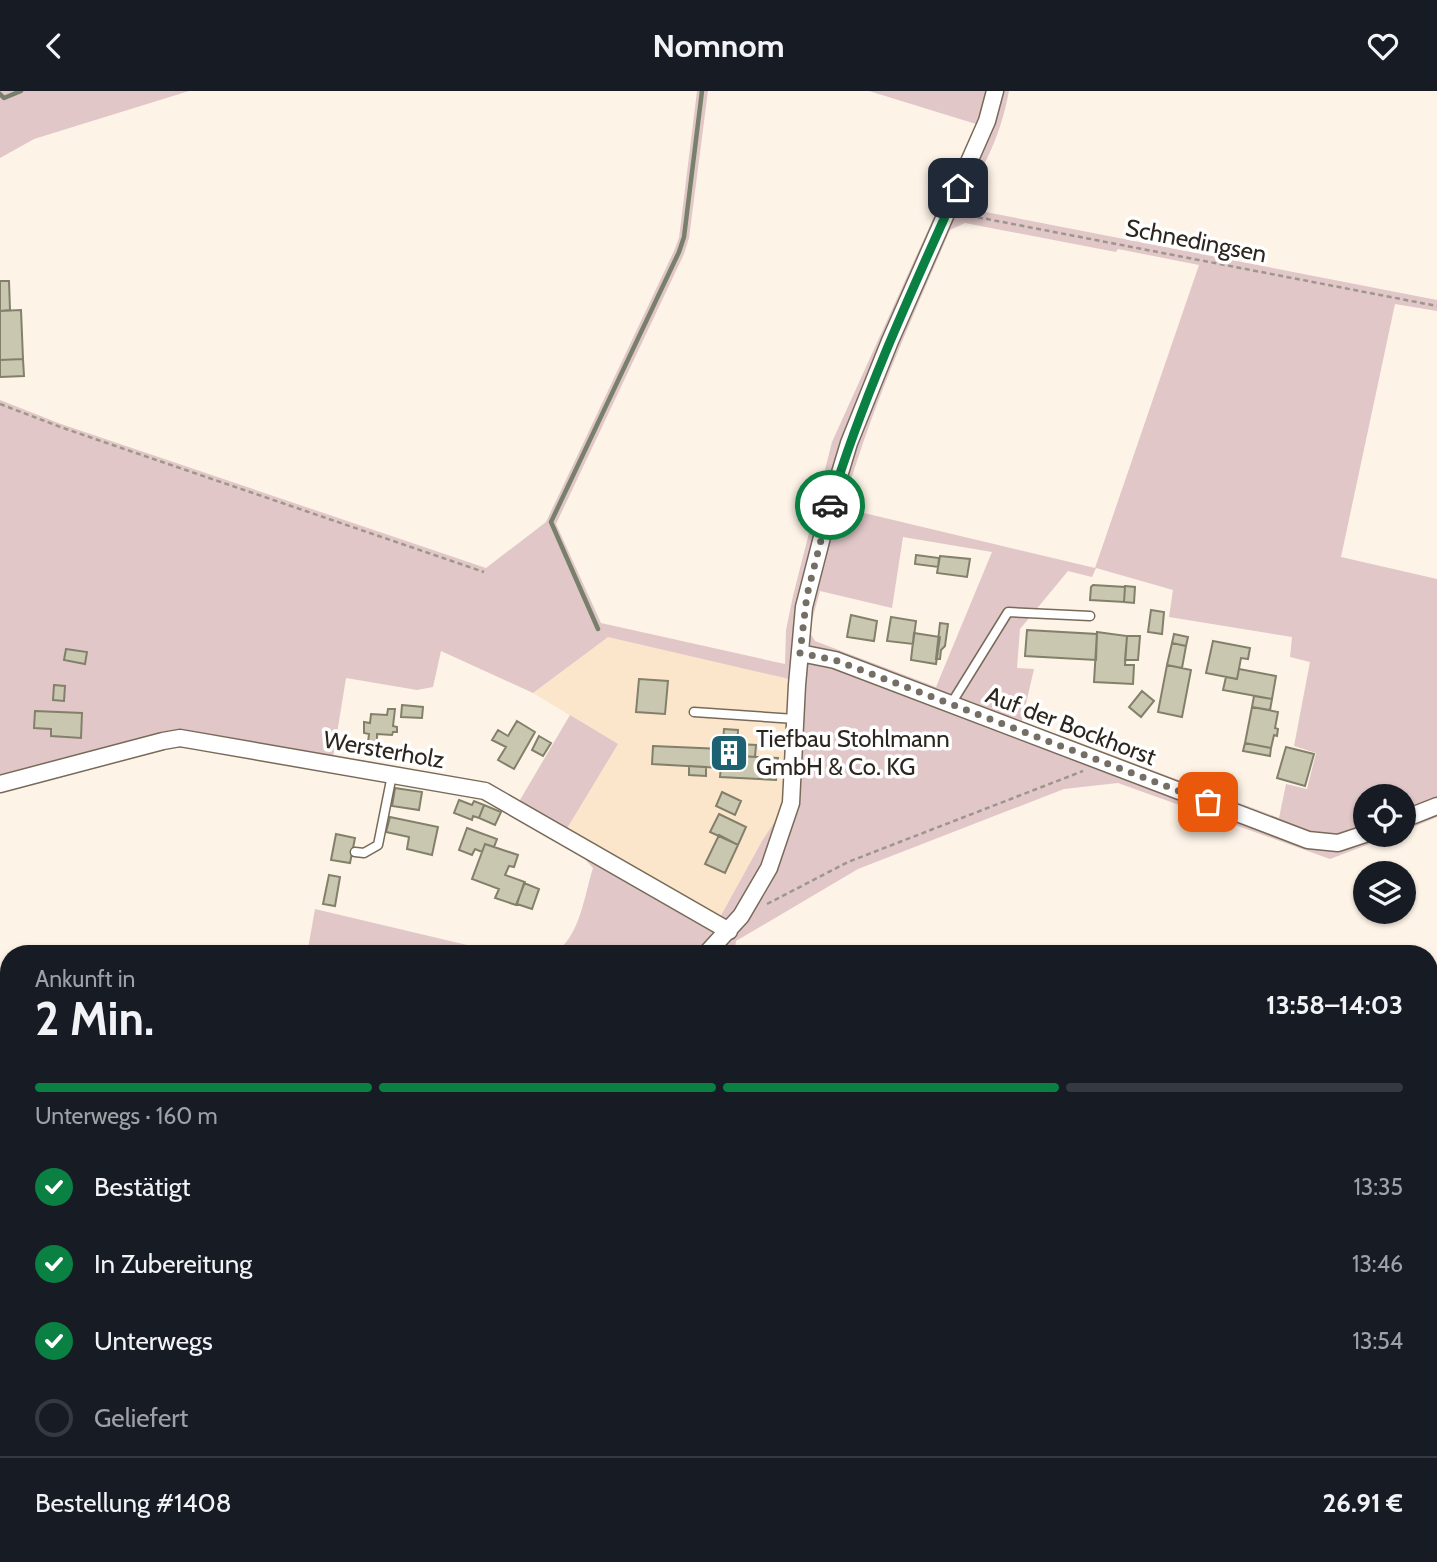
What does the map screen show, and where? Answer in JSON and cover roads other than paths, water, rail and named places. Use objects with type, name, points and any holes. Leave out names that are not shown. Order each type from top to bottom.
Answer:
[{"type":"street","points":[[715,945],[741,916],[769,868],[791,803],[800,653],[807,595],[849,443],[890,341],[987,121],[995,91]]},
{"type":"street","name":"Auf der Bockhorst","points":[[800,653],[835,660],[1308,840],[1338,843],[1353,838]]},
{"type":"street","name":"Wersterholz","points":[[0,784],[180,738],[485,791],[729,931]]},
{"type":"street","points":[[1416,814],[1437,806]]},
{"type":"lane","points":[[951,704],[1008,612],[1090,616]]},
{"type":"lane","points":[[694,712],[795,719]]},
{"type":"lane","points":[[355,852],[364,853],[378,845],[392,775]]},
{"type":"waterway","points":[[0,94],[4,98],[21,91]]},
{"type":"waterway","points":[[598,629],[551,522],[679,252],[684,237],[702,91]]},
{"type":"place","name":"Tiefbau Stohlmann GmbH & Co. KG","points":[[729,753]]}]
